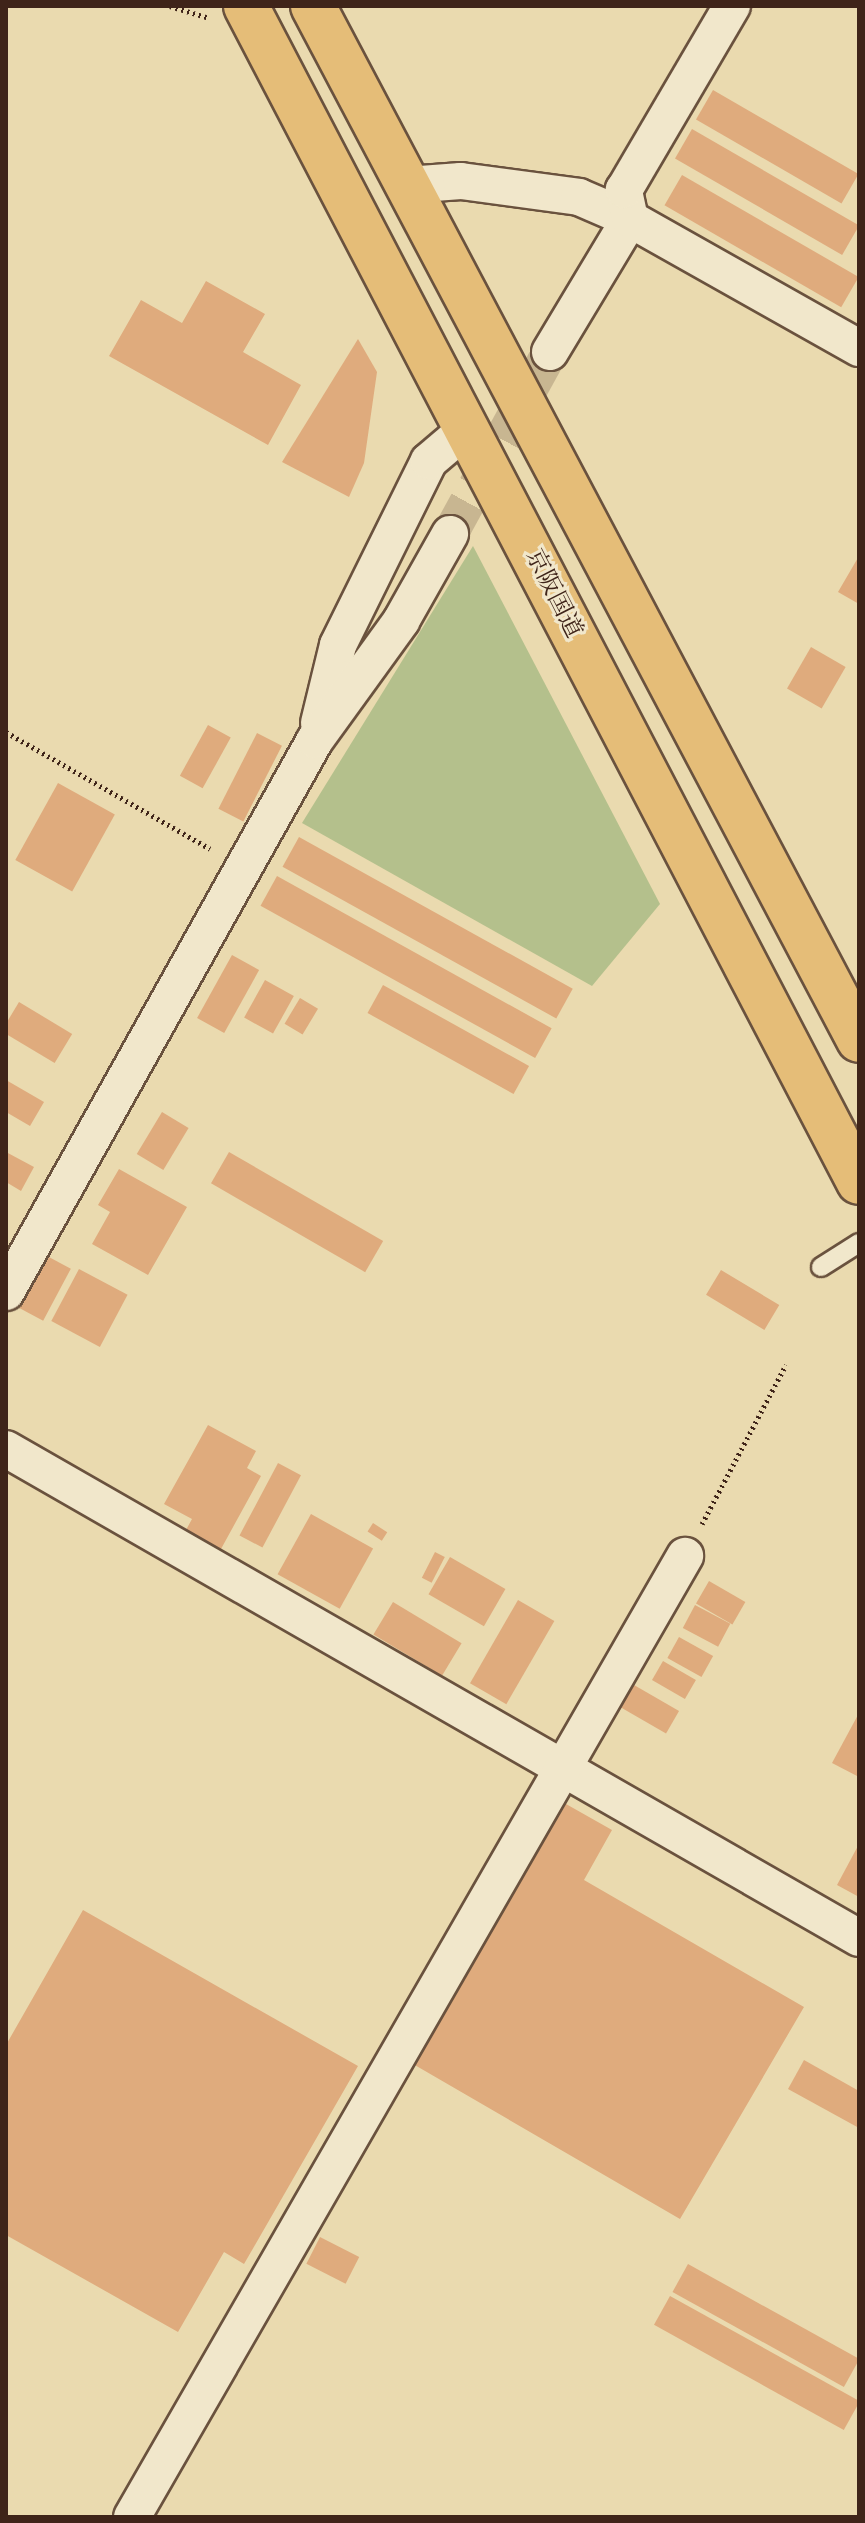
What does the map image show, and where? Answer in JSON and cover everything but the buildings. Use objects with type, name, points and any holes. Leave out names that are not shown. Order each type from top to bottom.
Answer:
[{"type":"highway","name":"京阪国道","points":[[246,6],[469,427],[859,1182]]},
{"type":"highway","points":[[313,6],[859,1040]]},
{"type":"street","points":[[550,352],[630,219],[624,190],[732,6]]},
{"type":"street","points":[[407,185],[461,181],[579,197],[630,219],[859,348]]},
{"type":"street","points":[[315,740],[338,645],[429,461],[469,427]]},
{"type":"street","points":[[6,1292],[245,870],[315,740],[401,621],[450,534]]},
{"type":"street","points":[[6,1449],[859,1938]]},
{"type":"street","points":[[132,2517],[685,1556]]},
{"type":"lane","points":[[821,1267],[859,1243]]},
{"type":"path","points":[[6,732],[245,870]]},
{"type":"path","points":[[685,1556],[786,1365]]},
{"type":"green space","points":[[473,546],[660,904],[592,986],[302,823]]},
{"type":"tunnel","points":[[450,534],[550,352]]}]
